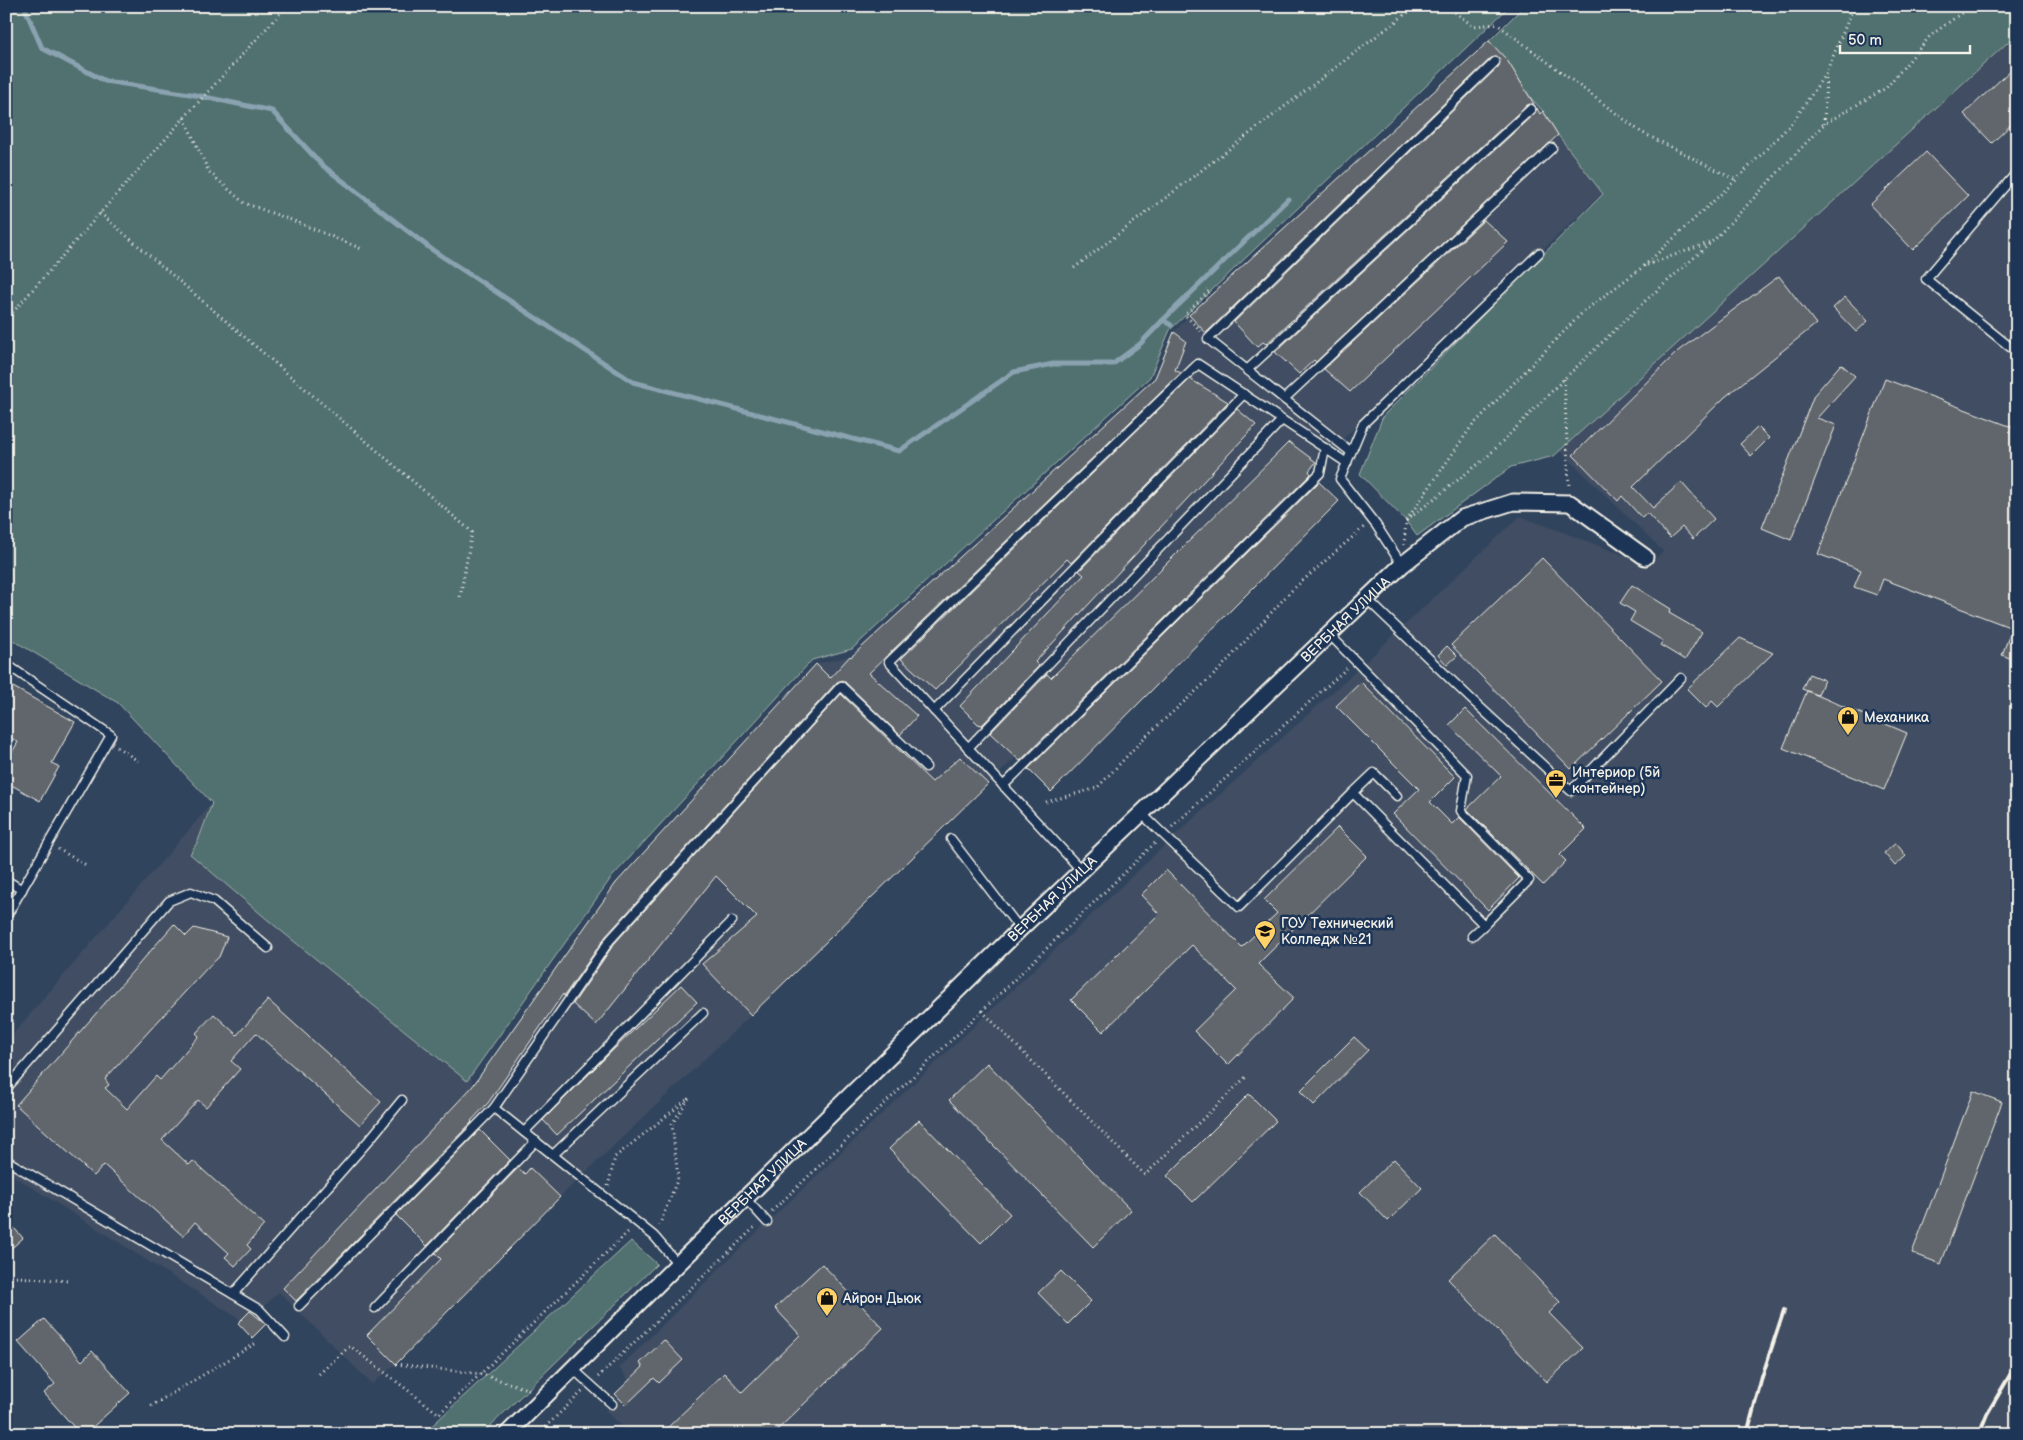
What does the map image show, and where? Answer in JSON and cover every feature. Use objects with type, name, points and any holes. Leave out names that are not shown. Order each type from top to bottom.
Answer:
[{"type":"street","name":"ВЕРБНАЯ УЛИЦА","points":[[507,1434],[1020,929],[1402,565],[1462,518],[1513,502],[1570,503]]},
{"type":"street","points":[[1570,503],[1645,557]]},
{"type":"lane","points":[[1351,452],[1208,339],[1494,62]]},
{"type":"lane","points":[[1247,370],[1531,109]]},
{"type":"lane","points":[[1284,399],[1552,148]]},
{"type":"lane","points":[[2017,172],[1926,279],[2010,347],[2017,350]]},
{"type":"lane","points":[[1402,565],[1372,520],[1340,479],[1351,452],[1364,424],[1539,253]]},
{"type":"lane","points":[[1082,871],[889,662],[1198,364],[1347,463]]},
{"type":"lane","points":[[934,711],[1244,394]]},
{"type":"lane","points":[[968,748],[1282,420]]},
{"type":"lane","points":[[1003,786],[1320,473],[1324,448]]},
{"type":"lane","points":[[1367,599],[1471,699],[1571,791],[1681,678]]},
{"type":"lane","points":[[1330,635],[1467,775],[1461,811],[1529,880],[1472,936]]},
{"type":"lane","points":[[6,664],[111,735],[6,917]]},
{"type":"lane","points":[[298,1306],[494,1108],[610,940],[841,686],[926,767]]},
{"type":"lane","points":[[1142,814],[1239,906],[1374,773],[1397,796]]},
{"type":"lane","points":[[1353,793],[1484,925]]},
{"type":"lane","points":[[951,838],[1020,929]]},
{"type":"lane","points":[[6,880],[22,890]]},
{"type":"lane","points":[[6,1089],[170,901],[192,892],[214,901],[268,948]]},
{"type":"lane","points":[[524,1132],[732,921]]},
{"type":"lane","points":[[553,1155],[703,1013]]},
{"type":"lane","points":[[233,1294],[402,1100]]},
{"type":"lane","points":[[494,1108],[654,1236],[678,1264]]},
{"type":"lane","points":[[375,1308],[536,1141]]},
{"type":"lane","points":[[6,1160],[260,1310],[285,1337]]},
{"type":"lane","points":[[745,1198],[766,1220]]},
{"type":"lane","points":[[573,1369],[612,1404]]},
{"type":"path","points":[[6,320],[184,118],[287,6]]},
{"type":"path","points":[[1074,268],[1416,6]]},
{"type":"path","points":[[1446,6],[1473,26],[1497,24],[1641,132],[1736,180]]},
{"type":"path","points":[[1402,565],[1406,521],[1471,427],[1583,312],[1644,266],[1736,180],[1793,122],[1826,73],[1854,6]]},
{"type":"path","points":[[1406,521],[1487,457],[1644,302],[1714,240],[1824,124],[1886,88],[1930,36],[1971,6]]},
{"type":"path","points":[[1824,124],[1826,73]]},
{"type":"path","points":[[184,118],[209,172],[244,204],[294,221],[362,249]]},
{"type":"path","points":[[100,213],[472,532],[460,597]]},
{"type":"path","points":[[1644,266],[1714,240]]},
{"type":"path","points":[[1206,289],[1209,291],[1185,315],[1208,339]]},
{"type":"path","points":[[1564,379],[1570,503]]},
{"type":"path","points":[[1046,802],[1097,788],[1144,738],[1216,673],[1291,591],[1372,520]]},
{"type":"path","points":[[538,1434],[766,1220],[1163,835],[1354,661]]},
{"type":"path","points":[[108,741],[138,761]]},
{"type":"path","points":[[49,844],[86,865]]},
{"type":"path","points":[[982,1011],[1145,1175],[1248,1075]]},
{"type":"path","points":[[605,1196],[615,1157],[689,1098],[672,1124],[678,1178],[654,1236]]},
{"type":"path","points":[[319,1374],[350,1346],[440,1414],[638,1223]]},
{"type":"path","points":[[6,1278],[18,1277],[68,1281]]},
{"type":"path","points":[[151,1406],[258,1342]]},
{"type":"path","points":[[396,1364],[481,1374],[546,1396]]},
{"type":"shaded area","points":[[2017,34],[2017,1434],[631,1434],[605,1411],[619,1398],[629,1380],[619,1368],[730,1258],[1169,841],[1360,667],[1520,516],[1650,565],[1663,551],[1559,450]]},
{"type":"shaded area","points":[[1489,41],[1507,61],[1530,97],[1543,111],[1558,135],[1603,193],[1318,463],[751,1015],[560,1197],[396,1364],[372,1384],[279,1292],[256,1314],[252,1310],[241,1320],[6,1171],[6,1042],[212,803],[470,1031],[472,1086],[616,883],[816,664],[850,656],[857,652],[1155,378],[1174,332],[1189,315]]},
{"type":"green space","points":[[6,6],[1510,6],[1170,330],[1150,377],[852,649],[812,660],[611,878],[467,1081],[275,926],[190,854],[198,841],[212,803],[118,703],[6,636]]},
{"type":"green space","points":[[1524,6],[2017,6],[2017,34],[1554,456],[1511,467],[1417,536],[1406,521],[1360,474],[1383,416],[1603,194],[1558,135],[1543,111],[1530,97],[1507,61],[1489,41]]},
{"type":"green space","points":[[631,1241],[657,1264],[482,1434],[423,1434]]},
{"type":"building","points":[[1489,41],[1507,60],[1534,104],[1527,105],[1266,344],[1263,342],[1257,347],[1234,322],[1499,66],[1499,58],[1491,58],[1206,333],[1189,315]]},
{"type":"building","points":[[2017,64],[2017,119],[1992,143],[1964,114]]},
{"type":"building","points":[[1537,108],[1540,114],[1543,111],[1558,135],[1316,362],[1314,360],[1299,374],[1275,352],[1535,113]]},
{"type":"building","points":[[1926,152],[1968,196],[1913,250],[1870,205]]},
{"type":"building","points":[[1484,220],[1508,242],[1350,392],[1324,369]]},
{"type":"building","points":[[1779,276],[1816,324],[1725,397],[1633,487],[1653,508],[1681,482],[1714,519],[1693,539],[1682,527],[1670,538],[1647,513],[1642,518],[1622,496],[1618,501],[1573,455],[1678,351]]},
{"type":"building","points":[[1845,297],[1868,321],[1856,332],[1833,308]]},
{"type":"building","points":[[1174,332],[1186,341],[1175,370],[1181,373],[869,673],[917,716],[900,735],[845,682],[842,680],[837,682],[606,936],[564,996],[563,994],[488,1103],[472,1122],[296,1301],[283,1288],[472,1087],[616,883],[816,664],[830,678],[850,656],[1155,378]]},
{"type":"building","points":[[1841,364],[1855,376],[1817,418],[1836,425],[1791,540],[1762,528],[1814,395]]},
{"type":"building","points":[[1190,379],[1228,402],[1071,563],[1067,559],[935,690],[901,659]]},
{"type":"building","points":[[1885,379],[2017,429],[2017,661],[2002,655],[2012,628],[1883,579],[1877,595],[1854,587],[1861,570],[1818,554]]},
{"type":"building","points":[[1237,409],[1256,425],[1035,662],[1039,666],[982,725],[978,724],[960,706],[1084,575],[1079,571]]},
{"type":"building","points":[[1758,427],[1769,438],[1751,456],[1740,444]]},
{"type":"building","points":[[1289,442],[1316,462],[1309,471],[1311,474],[1020,761],[990,733],[1047,674],[1051,678]]},
{"type":"building","points":[[1319,482],[1339,501],[1051,792],[1028,769]]},
{"type":"building","points":[[1542,558],[1662,681],[1571,769],[1451,645]]},
{"type":"building","points":[[1632,585],[1671,609],[1669,613],[1702,632],[1685,660],[1660,645],[1663,641],[1630,621],[1635,612],[1620,603]]},
{"type":"building","points":[[1740,638],[1773,653],[1718,707],[1712,701],[1706,708],[1687,689]]},
{"type":"building","points":[[1447,646],[1457,656],[1447,665],[1438,655]]},
{"type":"building","points":[[1809,674],[1824,680],[1818,695],[1802,689]]},
{"type":"building","points":[[1361,682],[1455,777],[1430,802],[1452,824],[1459,817],[1519,878],[1488,910],[1393,814],[1419,789],[1336,706]]},
{"type":"building","points":[[6,683],[75,722],[52,763],[59,767],[40,801],[6,782],[6,763],[18,742],[6,735]]},
{"type":"building","points":[[1807,691],[1907,733],[1884,790],[1783,748]]},
{"type":"building","points":[[841,694],[932,782],[960,757],[988,784],[751,1015],[702,964],[757,917],[716,876],[596,1025],[573,1004],[614,944]]},
{"type":"building","points":[[1465,709],[1586,829],[1560,855],[1566,861],[1543,885],[1467,809],[1501,776],[1449,725]]},
{"type":"building","points":[[1338,827],[1367,856],[1258,964],[1294,998],[1228,1065],[1194,1031],[1236,990],[1192,945],[1103,1032],[1071,1000],[1159,914],[1141,895],[1166,870],[1242,947],[1277,913],[1264,900]]},
{"type":"building","points":[[1896,843],[1906,856],[1895,866],[1884,853]]},
{"type":"building","points":[[174,924],[186,936],[194,928],[227,937],[219,957],[105,1079],[109,1085],[105,1088],[127,1109],[156,1076],[160,1080],[199,1036],[196,1033],[214,1014],[237,1035],[268,1000],[381,1102],[360,1125],[256,1033],[231,1061],[240,1069],[206,1107],[198,1100],[162,1140],[189,1165],[193,1161],[264,1225],[247,1245],[251,1249],[235,1266],[225,1257],[229,1253],[195,1222],[183,1236],[104,1165],[94,1176],[16,1105]]},
{"type":"building","points":[[681,985],[697,1002],[557,1135],[543,1120]]},
{"type":"building","points":[[1354,1037],[1368,1050],[1314,1105],[1300,1091]]},
{"type":"building","points":[[987,1063],[1131,1210],[1093,1247],[949,1100]]},
{"type":"building","points":[[1973,1091],[2002,1102],[1941,1264],[1912,1253]]},
{"type":"building","points":[[1249,1094],[1276,1121],[1193,1202],[1167,1176]]},
{"type":"building","points":[[919,1120],[1010,1214],[981,1243],[889,1149]]},
{"type":"building","points":[[480,1130],[510,1160],[427,1246],[396,1215]]},
{"type":"building","points":[[1394,1159],[1422,1188],[1388,1221],[1360,1192]]},
{"type":"building","points":[[518,1168],[525,1174],[530,1168],[560,1197],[396,1364],[367,1335],[441,1259],[435,1253]]},
{"type":"building","points":[[6,1219],[23,1238],[6,1253]]},
{"type":"building","points":[[1495,1234],[1560,1302],[1549,1313],[1583,1348],[1547,1382],[1448,1279]]},
{"type":"building","points":[[822,1264],[883,1328],[773,1434],[661,1434],[724,1373],[742,1392],[800,1335],[775,1308]]},
{"type":"building","points":[[1061,1271],[1091,1301],[1068,1324],[1038,1293]]},
{"type":"building","points":[[250,1311],[266,1324],[252,1338],[238,1323]]},
{"type":"building","points":[[44,1319],[82,1361],[92,1351],[130,1393],[85,1434],[80,1434],[44,1393],[55,1384],[18,1342]]},
{"type":"building","points":[[664,1340],[683,1360],[659,1383],[654,1378],[626,1405],[615,1394],[643,1367],[640,1363]]},
{"type":"waterway","points":[[24,6],[42,48],[105,81],[190,94],[272,111],[322,165],[431,249],[633,382],[899,451],[1014,372],[1053,364],[1113,364],[1140,344],[1163,320],[1171,325]]},
{"type":"waterway","points":[[1163,320],[1288,199]]},
{"type":"railway","points":[[1747,1434],[1762,1377],[1784,1310]]},
{"type":"railway","points":[[1979,1434],[1987,1414],[2017,1363]]},
{"type":"place","name":"Механика","points":[[1848,736]]},
{"type":"place","name":"Интериор (5й контейнер)","points":[[1556,799]]},
{"type":"place","name":"ГОУ Технический Колледж №21","points":[[1265,950]]},
{"type":"place","name":"Айрон Дьюк","points":[[827,1317]]}]
